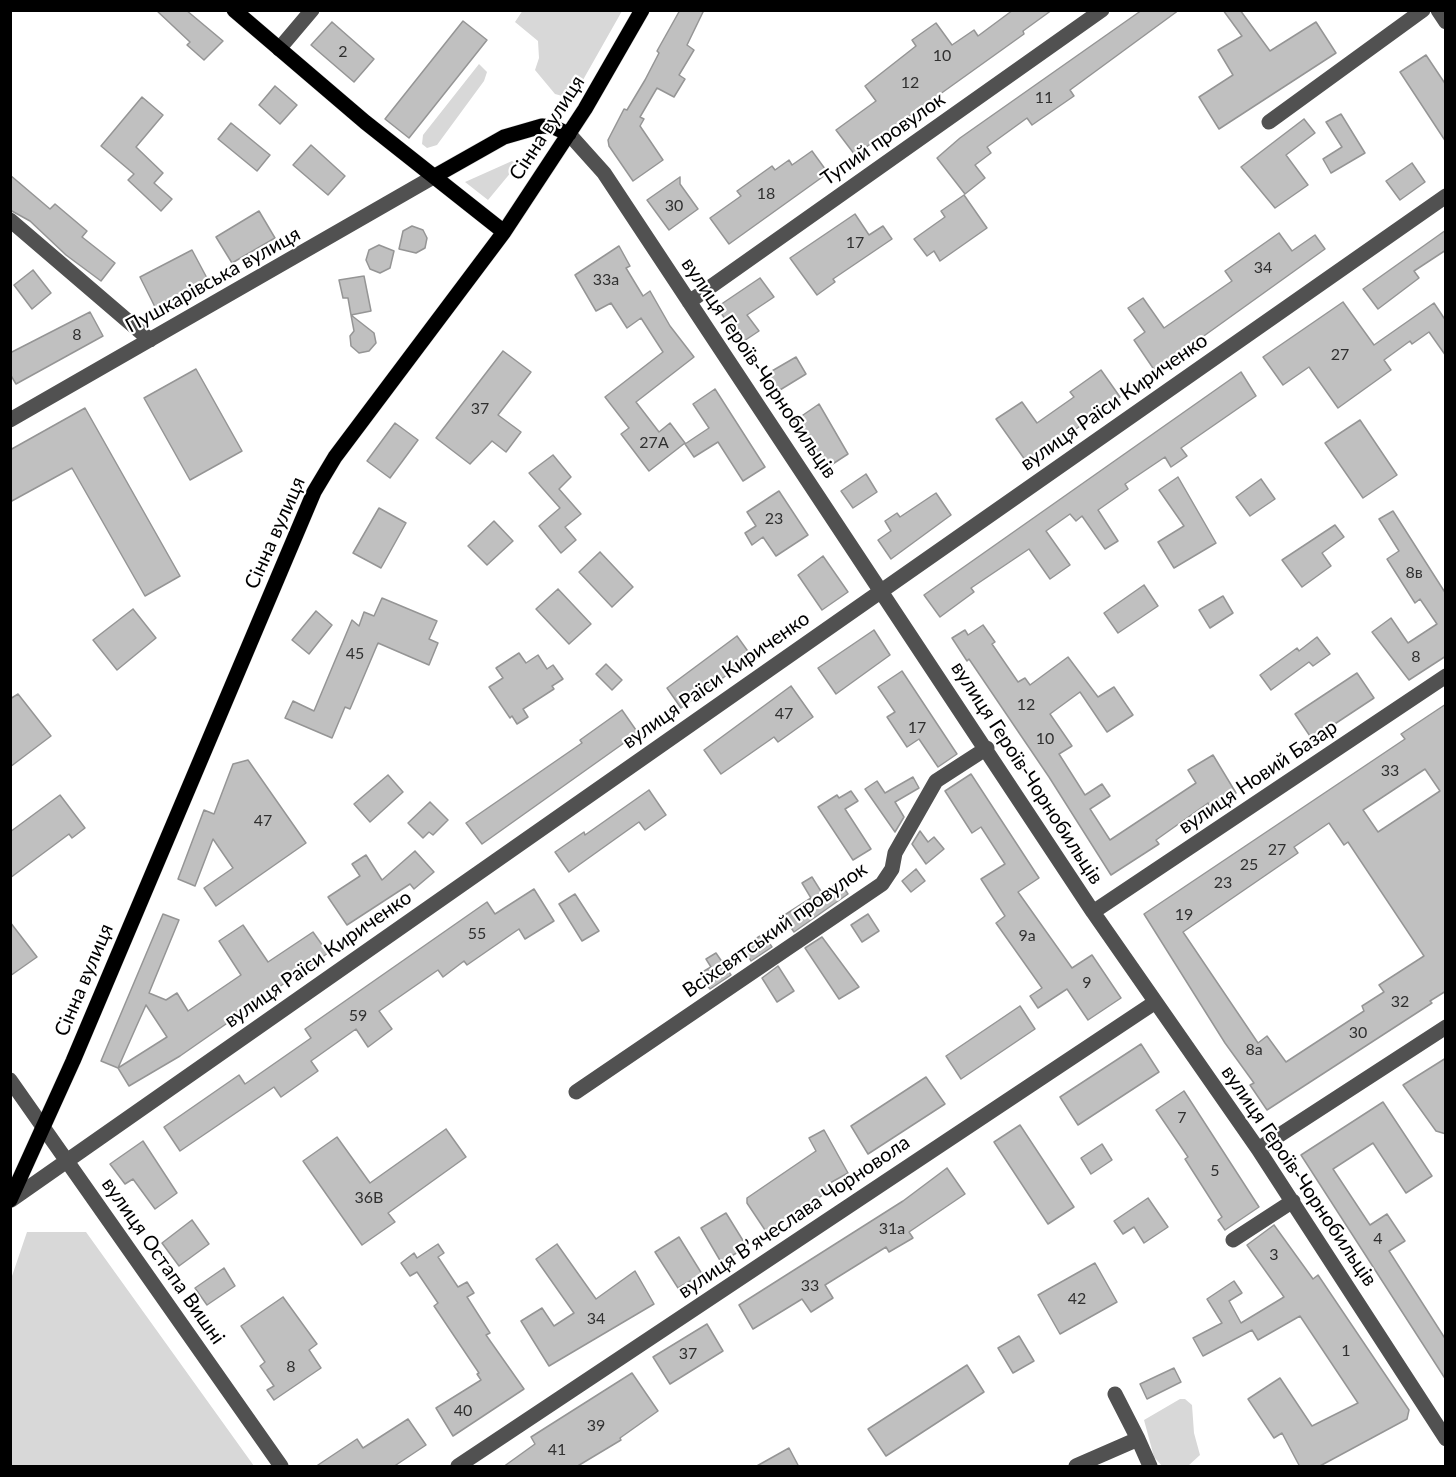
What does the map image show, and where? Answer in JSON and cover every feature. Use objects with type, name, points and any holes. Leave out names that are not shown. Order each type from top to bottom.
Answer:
[{"type":"main road","points":[[234,10],[365,122],[504,232]]},
{"type":"main road","name":"Сінна вулиця","points":[[45,1127],[314,492],[335,457],[504,232],[569,134],[642,10]]},
{"type":"main road","points":[[435,176],[504,137],[542,126],[553,127],[569,134]]},
{"type":"main road","name":"вулиця Раїси Кириченко","points":[[11,1200],[45,1127]]},
{"type":"street","points":[[279,49],[312,10]]},
{"type":"street","name":"Тупий провулок","points":[[689,302],[1102,10]]},
{"type":"street","points":[[1269,122],[1423,10]]},
{"type":"street","points":[[1438,10],[1446,22]]},
{"type":"street","name":"вулиця Героїв-Чорнобильців","points":[[569,134],[604,173],[987,748],[1093,912],[1293,1201],[1446,1439]]},
{"type":"street","name":"Пушкарівська вулиця","points":[[10,420],[435,176]]},
{"type":"street","name":"вулиця Раїси Кириченко","points":[[11,1200],[1446,196]]},
{"type":"street","points":[[10,220],[150,340]]},
{"type":"street","name":"вулиця Новий Базар","points":[[1093,912],[1445,676]]},
{"type":"street","name":"Всіхсвятський провулок","points":[[576,1092],[882,884],[892,869],[896,853],[936,781],[987,748]]},
{"type":"street","name":"вулиця Вʼячеслава Чорновола","points":[[458,1467],[1154,1003]]},
{"type":"street","points":[[1258,1149],[1446,1027]]},
{"type":"street","name":"вулиця Остапа Вишні","points":[[10,1080],[281,1467]]},
{"type":"street","points":[[1233,1240],[1293,1201]]},
{"type":"street","points":[[1115,1394],[1150,1467]]},
{"type":"street","points":[[1076,1467],[1138,1439]]},
{"type":"shaded area","points":[[523,10],[622,11],[579,87],[566,97],[555,94],[535,70],[539,58],[538,41],[515,22]]},
{"type":"shaded area","points":[[479,64],[487,72],[484,81],[437,145],[427,148],[422,144],[423,135]]},
{"type":"shaded area","points":[[512,161],[517,165],[488,200],[465,182]]},
{"type":"shaded area","points":[[27,1232],[86,1232],[254,1466],[11,1466],[11,1279]]},
{"type":"shaded area","points":[[1180,1399],[1185,1399],[1192,1405],[1194,1433],[1200,1455],[1188,1466],[1162,1466],[1154,1457],[1144,1420]]},
{"type":"building","points":[[156,10],[186,10],[223,41],[204,60],[187,45],[190,42]]},
{"type":"building","points":[[680,10],[704,10],[687,45],[694,50],[679,75],[685,79],[674,97],[657,88],[640,117],[644,119],[640,126],[663,160],[633,181],[609,146],[608,140],[624,109],[627,110],[645,80],[659,53],[657,51]]},
{"type":"building","points":[[1013,10],[1052,10],[1023,31],[1024,34],[855,155],[836,130],[876,101],[865,86],[916,46],[912,40],[936,23],[952,45],[974,30],[978,36]]},
{"type":"building","points":[[1142,10],[1179,10],[1070,90],[1074,96],[1032,125],[1027,118],[987,147],[991,153],[975,165],[985,178],[965,194],[937,158],[960,138]]},
{"type":"building","points":[[1223,10],[1240,10],[1270,51],[1316,22],[1336,53],[1219,129],[1199,97],[1233,75],[1218,50],[1242,36]]},
{"type":"building","points":[[463,21],[487,40],[409,138],[385,119]]},
{"type":"building","points":[[332,22],[374,59],[354,82],[311,45]]},
{"type":"building","points":[[1426,55],[1446,85],[1446,142],[1400,72]]},
{"type":"building","points":[[275,86],[297,105],[280,124],[259,105]]},
{"type":"building","points":[[142,97],[163,115],[136,147],[163,173],[154,183],[172,199],[161,211],[128,180],[134,174],[101,146]]},
{"type":"building","points":[[1341,114],[1365,153],[1331,173],[1323,159],[1342,147],[1326,122]]},
{"type":"building","points":[[1304,119],[1315,133],[1286,155],[1308,185],[1275,208],[1241,167]]},
{"type":"building","points":[[231,123],[270,155],[257,171],[218,139]]},
{"type":"building","points":[[311,145],[345,176],[328,195],[293,165]]},
{"type":"building","points":[[812,151],[828,173],[729,244],[710,218],[741,196],[737,191],[772,166],[775,170],[789,160],[792,165]]},
{"type":"building","points":[[1412,163],[1425,182],[1400,200],[1386,181]]},
{"type":"building","points":[[10,175],[50,209],[55,204],[87,231],[82,237],[115,263],[101,281],[66,255],[30,221],[10,210]]},
{"type":"building","points":[[680,177],[680,184],[698,209],[669,230],[647,200]]},
{"type":"building","points":[[964,195],[987,228],[940,261],[934,251],[927,256],[914,239],[945,217],[941,211]]},
{"type":"building","points":[[259,211],[275,238],[232,263],[216,237]]},
{"type":"building","points":[[855,214],[869,235],[883,226],[892,239],[833,279],[835,282],[817,295],[790,258]]},
{"type":"building","points":[[412,226],[423,230],[427,238],[425,248],[416,253],[399,249],[403,231]]},
{"type":"building","points":[[1446,230],[1446,250],[1414,271],[1419,278],[1378,309],[1363,289]]},
{"type":"building","points":[[1279,233],[1292,251],[1315,235],[1325,249],[1155,371],[1134,340],[1145,332],[1128,308],[1143,298],[1164,328],[1232,281],[1225,271]]},
{"type":"building","points":[[379,245],[394,251],[390,268],[380,273],[370,269],[366,260],[369,250]]},
{"type":"building","points":[[619,246],[630,266],[626,268],[643,296],[650,291],[670,326],[694,357],[636,402],[659,432],[670,423],[685,443],[649,471],[621,434],[629,428],[605,397],[663,352],[641,318],[627,328],[611,303],[596,311],[575,275]]},
{"type":"building","points":[[192,250],[208,280],[155,307],[140,277]]},
{"type":"building","points":[[33,270],[51,293],[32,309],[14,285]]},
{"type":"building","points":[[364,276],[371,311],[351,315],[348,298],[343,298],[339,280]]},
{"type":"building","points":[[760,278],[774,297],[747,315],[759,331],[741,343],[717,307]]},
{"type":"building","points":[[1343,302],[1374,345],[1434,303],[1446,321],[1446,356],[1429,332],[1412,344],[1410,341],[1384,360],[1391,370],[1338,408],[1309,367],[1283,385],[1263,357]]},
{"type":"building","points":[[90,312],[103,336],[16,384],[10,374],[10,353]]},
{"type":"building","points":[[351,315],[374,333],[376,343],[369,351],[359,353],[351,346],[350,336],[354,331]]},
{"type":"building","points":[[503,351],[531,372],[498,415],[521,432],[506,452],[492,441],[470,464],[436,438]]},
{"type":"building","points":[[796,357],[806,374],[775,393],[765,375]]},
{"type":"building","points":[[196,369],[242,451],[190,480],[144,398]]},
{"type":"building","points":[[1101,370],[1120,397],[1028,464],[996,419],[1022,402],[1037,423],[1074,397],[1070,392]]},
{"type":"building","points":[[1241,372],[1256,396],[1181,448],[1187,456],[1171,467],[1165,457],[1125,484],[1128,489],[1098,510],[1118,541],[1105,549],[1082,516],[1076,521],[1070,514],[1046,531],[1070,565],[1050,579],[1029,549],[971,588],[974,592],[940,617],[924,595]]},
{"type":"building","points":[[715,389],[765,467],[743,481],[718,442],[694,457],[685,444],[709,428],[693,404]]},
{"type":"building","points":[[819,404],[848,454],[825,469],[793,422]]},
{"type":"building","points":[[85,408],[180,576],[145,596],[72,468],[10,502],[10,450]]},
{"type":"building","points":[[1360,420],[1397,475],[1363,498],[1325,443]]},
{"type":"building","points":[[395,423],[418,440],[390,478],[367,461]]},
{"type":"building","points":[[553,455],[571,477],[559,489],[581,514],[565,527],[576,540],[561,553],[539,526],[560,508],[529,473]]},
{"type":"building","points":[[866,474],[877,492],[853,508],[841,491]]},
{"type":"building","points":[[1178,477],[1216,543],[1174,568],[1158,542],[1184,526],[1159,490]]},
{"type":"building","points":[[1261,479],[1275,499],[1250,516],[1236,497]]},
{"type":"building","points":[[779,491],[808,535],[776,556],[763,537],[752,545],[745,533],[756,526],[747,512]]},
{"type":"building","points":[[936,493],[951,515],[891,559],[878,540],[891,531],[885,521],[897,513],[900,517]]},
{"type":"building","points":[[379,508],[406,523],[381,568],[353,553]]},
{"type":"building","points":[[1393,511],[1446,594],[1446,656],[1409,680],[1372,632],[1391,618],[1408,643],[1437,624],[1420,599],[1415,603],[1387,559],[1399,551],[1379,519]]},
{"type":"building","points":[[494,521],[513,541],[487,565],[468,546]]},
{"type":"building","points":[[1335,525],[1344,537],[1322,553],[1331,566],[1302,587],[1282,560]]},
{"type":"building","points":[[600,552],[633,587],[612,607],[579,572]]},
{"type":"building","points":[[823,556],[848,592],[822,610],[798,575]]},
{"type":"building","points":[[1144,585],[1158,606],[1118,633],[1104,613]]},
{"type":"building","points":[[558,589],[591,624],[569,644],[536,609]]},
{"type":"building","points":[[1223,596],[1233,613],[1210,628],[1199,610]]},
{"type":"building","points":[[382,598],[437,621],[429,639],[438,643],[429,665],[378,643],[350,709],[345,707],[332,738],[285,718],[293,701],[314,711],[352,620],[359,626],[364,612],[374,616]]},
{"type":"building","points":[[133,609],[156,638],[117,670],[93,640]]},
{"type":"building","points":[[316,611],[332,625],[309,654],[292,640]]},
{"type":"building","points":[[983,625],[995,642],[992,644],[1018,682],[1025,678],[1030,685],[1068,657],[1098,697],[1114,687],[1133,715],[1107,732],[1080,692],[1050,714],[1072,746],[1059,754],[1085,795],[1102,784],[1110,796],[1090,809],[1110,840],[1196,783],[1188,770],[1213,755],[1236,793],[1211,808],[1208,803],[1156,840],[1159,844],[1111,875],[1049,777],[969,659],[967,661],[952,638],[965,630],[968,635]]},
{"type":"building","points":[[874,630],[890,655],[836,694],[818,668]]},
{"type":"building","points":[[737,636],[752,657],[681,708],[667,688]]},
{"type":"building","points":[[1317,637],[1330,654],[1313,666],[1309,662],[1271,690],[1260,675],[1297,648],[1299,651]]},
{"type":"building","points":[[519,653],[526,663],[538,655],[547,669],[553,665],[563,679],[552,686],[554,689],[523,709],[528,717],[517,724],[512,716],[510,718],[489,687],[503,678],[496,668]]},
{"type":"building","points":[[606,664],[622,680],[612,690],[596,674]]},
{"type":"building","points":[[902,671],[957,754],[938,767],[919,739],[907,747],[887,717],[895,712],[878,687]]},
{"type":"building","points":[[1357,673],[1374,698],[1312,739],[1295,714]]},
{"type":"building","points":[[791,686],[813,717],[778,742],[774,737],[721,774],[704,750]]},
{"type":"building","points":[[18,694],[51,736],[10,767],[10,699]]},
{"type":"building","points":[[1446,704],[1446,991],[1430,1001],[1432,1003],[1267,1110],[1250,1085],[1254,1083],[1225,1043],[1144,914],[1405,739],[1401,734]],"holes":[[[1425,769],[1440,791],[1378,832],[1363,810]],[[1329,823],[1344,845],[1348,842],[1424,956],[1379,985],[1384,992],[1362,1006],[1364,1011],[1286,1062],[1267,1036],[1258,1043],[1183,932],[1298,853],[1294,847]]]},
{"type":"building","points":[[622,710],[638,733],[482,844],[466,823],[582,743],[580,740]]},
{"type":"building","points":[[248,760],[306,843],[216,906],[204,888],[233,868],[213,839],[195,886],[178,879],[204,810],[214,814],[233,764]]},
{"type":"building","points":[[971,774],[1039,878],[1018,892],[1072,968],[1092,955],[1121,998],[1088,1020],[1067,989],[1038,1008],[1030,996],[1042,988],[996,923],[1005,916],[981,879],[1005,864],[981,827],[972,833],[945,791]]},
{"type":"building","points":[[388,775],[403,792],[370,822],[354,804]]},
{"type":"building","points":[[913,777],[919,788],[895,802],[904,817],[895,832],[865,789],[877,781],[885,793]]},
{"type":"building","points":[[649,790],[666,815],[645,830],[639,822],[569,872],[555,852],[584,832],[585,835]]},
{"type":"building","points":[[851,791],[858,801],[845,809],[871,849],[853,860],[818,807],[837,795],[839,798]]},
{"type":"building","points":[[60,795],[85,828],[72,838],[69,834],[10,878],[10,832]]},
{"type":"building","points":[[430,802],[448,820],[433,835],[429,832],[423,838],[408,823]]},
{"type":"building","points":[[920,831],[928,842],[934,837],[944,849],[926,864],[912,844]]},
{"type":"building","points":[[415,851],[434,872],[414,889],[410,884],[347,925],[328,897],[360,876],[352,864],[366,855],[382,880]]},
{"type":"building","points":[[916,869],[925,881],[911,892],[902,881]]},
{"type":"building","points":[[812,877],[822,893],[840,882],[848,894],[794,932],[783,916],[811,898],[802,883]]},
{"type":"building","points":[[534,889],[554,921],[525,939],[519,929],[467,965],[464,961],[443,977],[438,970],[379,1011],[392,1029],[368,1047],[356,1029],[311,1061],[318,1071],[281,1097],[274,1087],[180,1151],[164,1127],[239,1075],[245,1084],[311,1038],[305,1029],[487,902],[495,914]]},
{"type":"building","points":[[575,894],[599,931],[582,941],[559,904]]},
{"type":"building","points":[[163,914],[179,920],[149,993],[166,1000],[177,993],[188,1011],[241,975],[219,941],[243,925],[268,962],[313,932],[328,953],[180,1056],[129,1086],[118,1068],[101,1061]],"holes":[[[146,1005],[167,1037],[118,1068]]]},
{"type":"building","points":[[868,914],[879,931],[862,942],[851,925]]},
{"type":"building","points":[[10,922],[37,957],[10,976]]},
{"type":"building","points":[[763,934],[772,947],[751,961],[743,947]]},
{"type":"building","points":[[822,937],[859,987],[839,999],[805,948]]},
{"type":"building","points":[[716,953],[731,975],[710,989],[699,974],[711,967],[706,959]]},
{"type":"building","points":[[778,966],[794,991],[777,1002],[762,978]]},
{"type":"building","points":[[1020,1006],[1035,1029],[961,1079],[946,1056]]},
{"type":"building","points":[[1141,1044],[1159,1072],[1078,1125],[1060,1097]]},
{"type":"building","points":[[1446,1058],[1446,1134],[1436,1131],[1403,1085]]},
{"type":"building","points":[[926,1077],[945,1104],[868,1154],[851,1126]]},
{"type":"building","points":[[1184,1091],[1259,1207],[1225,1230],[1218,1220],[1222,1217],[1185,1159],[1188,1157],[1156,1110]]},
{"type":"building","points":[[1383,1102],[1432,1176],[1406,1193],[1373,1143],[1333,1169],[1370,1225],[1387,1214],[1405,1241],[1389,1251],[1446,1340],[1446,1380],[1301,1155]]},
{"type":"building","points":[[1020,1125],[1074,1207],[1048,1224],[994,1142]]},
{"type":"building","points":[[446,1129],[466,1157],[388,1213],[395,1222],[362,1245],[303,1161],[337,1137],[370,1183]]},
{"type":"building","points":[[824,1130],[848,1173],[830,1183],[833,1188],[767,1233],[747,1203],[747,1198],[816,1151],[809,1138]]},
{"type":"building","points":[[143,1141],[177,1193],[155,1209],[133,1179],[125,1184],[110,1164]]},
{"type":"building","points":[[1102,1144],[1112,1160],[1091,1174],[1081,1158]]},
{"type":"building","points":[[947,1168],[965,1194],[909,1232],[913,1238],[889,1252],[886,1247],[825,1285],[833,1298],[811,1312],[802,1299],[753,1329],[739,1305],[903,1201]]},
{"type":"building","points":[[1148,1198],[1168,1227],[1144,1243],[1134,1227],[1123,1234],[1114,1221]]},
{"type":"building","points":[[726,1213],[747,1247],[721,1262],[701,1228]]},
{"type":"building","points":[[192,1220],[209,1244],[179,1266],[162,1243]]},
{"type":"building","points":[[1274,1225],[1313,1279],[1318,1275],[1409,1410],[1407,1419],[1318,1467],[1300,1467],[1282,1433],[1274,1438],[1248,1399],[1280,1378],[1312,1426],[1358,1403],[1300,1316],[1258,1340],[1252,1330],[1203,1356],[1193,1338],[1222,1323],[1207,1299],[1234,1281],[1242,1293],[1229,1301],[1241,1323],[1284,1297],[1247,1245]]},
{"type":"building","points":[[679,1237],[702,1274],[678,1288],[655,1252]]},
{"type":"building","points":[[438,1244],[444,1253],[438,1257],[458,1287],[467,1282],[474,1293],[467,1297],[490,1333],[486,1335],[524,1389],[453,1436],[436,1408],[481,1380],[477,1374],[479,1373],[434,1306],[438,1303],[417,1272],[410,1276],[401,1263],[414,1253],[417,1258]]},
{"type":"building","points":[[557,1244],[596,1299],[635,1271],[654,1304],[549,1366],[521,1321],[542,1308],[554,1326],[574,1313],[536,1259]]},
{"type":"building","points":[[1095,1263],[1117,1302],[1060,1334],[1038,1295]]},
{"type":"building","points":[[224,1268],[235,1286],[207,1305],[195,1288]]},
{"type":"building","points":[[283,1297],[317,1344],[309,1350],[321,1368],[274,1400],[267,1390],[274,1386],[260,1366],[265,1362],[241,1326]]},
{"type":"building","points":[[707,1324],[723,1351],[670,1384],[653,1357]]},
{"type":"building","points":[[1019,1336],[1034,1361],[1013,1373],[998,1348]]},
{"type":"building","points":[[967,1365],[984,1392],[886,1456],[868,1429]]},
{"type":"building","points":[[1174,1368],[1181,1382],[1147,1399],[1140,1384]]},
{"type":"building","points":[[632,1373],[658,1411],[620,1438],[621,1440],[576,1467],[503,1467],[535,1444],[531,1437]]},
{"type":"building","points":[[408,1419],[426,1445],[393,1467],[315,1467],[357,1439],[363,1448]]},
{"type":"building","points":[[789,1448],[799,1467],[755,1467]]}]
